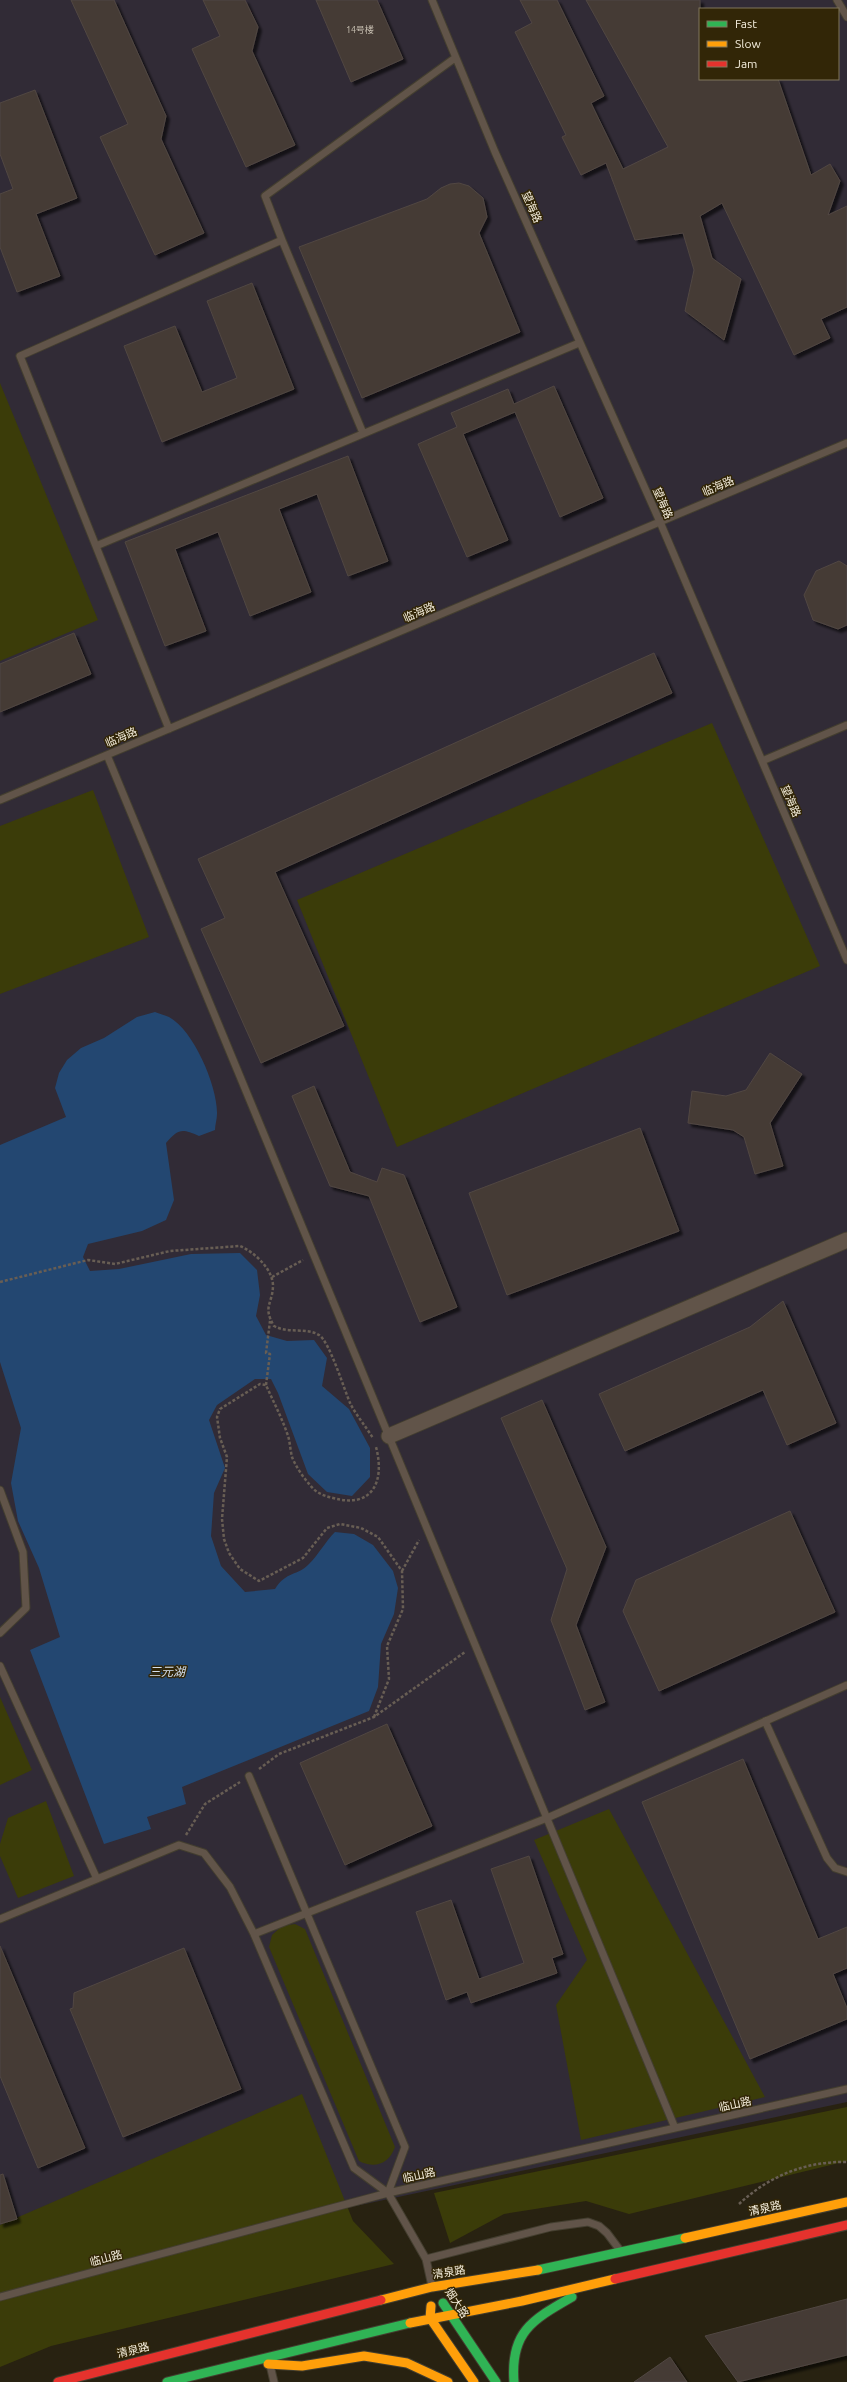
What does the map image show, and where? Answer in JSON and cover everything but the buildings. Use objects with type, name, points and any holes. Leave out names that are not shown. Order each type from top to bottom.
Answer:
[{"type":"main road","name":"清泉路","points":[[58,2382],[432,2287],[516,2275],[847,2202]]},
{"type":"main road","points":[[269,2361],[430,2318],[522,2302],[847,2225]]},
{"type":"main road","points":[[514,2382],[512,2365],[516,2347],[527,2326],[545,2312],[592,2285]]},
{"type":"main road","name":"烟大路","points":[[432,2287],[496,2382]]},
{"type":"main road","name":"烟大路","points":[[430,2318],[432,2287]]},
{"type":"main road","points":[[430,2318],[474,2382]]},
{"type":"main road","points":[[167,2382],[247,2362],[269,2361],[302,2366],[364,2356],[407,2363],[448,2382]]},
{"type":"street","points":[[389,1436],[847,1240]]},
{"type":"lane","name":"望海路","points":[[432,0],[455,58],[579,342],[660,522],[847,960]]},
{"type":"lane","points":[[837,0],[847,17]]},
{"type":"lane","points":[[363,433],[264,196],[455,58]]},
{"type":"lane","points":[[169,729],[20,356],[282,240]]},
{"type":"lane","points":[[96,546],[579,342]]},
{"type":"lane","name":"临海路","points":[[0,800],[847,443]]},
{"type":"lane","points":[[762,761],[847,725]]},
{"type":"lane","points":[[107,755],[676,2128]]},
{"type":"lane","points":[[0,1490],[23,1552],[26,1608],[0,1633]]},
{"type":"lane","points":[[0,1666],[97,1879]]},
{"type":"lane","points":[[254,1934],[547,1818],[847,1685]]},
{"type":"lane","points":[[765,1721],[827,1858],[835,1868],[847,1872]]},
{"type":"lane","points":[[249,1776],[308,1912],[406,2147],[388,2193]]},
{"type":"lane","points":[[0,1919],[179,1845],[204,1853],[230,1887],[254,1934],[354,2168],[388,2193],[426,2259],[432,2287]]},
{"type":"lane","name":"临山路","points":[[0,2297],[388,2193],[847,2089]]},
{"type":"lane","points":[[426,2259],[551,2227],[588,2222],[600,2226],[607,2233],[621,2253]]},
{"type":"lane","points":[[269,2361],[274,2382]]},
{"type":"path","points":[[0,1282],[88,1260],[115,1264],[170,1251],[240,1246],[260,1260],[272,1277],[273,1286],[267,1308],[270,1320],[274,1326],[282,1330],[310,1331],[320,1335],[327,1344],[352,1406],[375,1441],[380,1464],[379,1477],[374,1489],[365,1498],[352,1501],[321,1495],[311,1487],[292,1457],[288,1434],[266,1385],[270,1354],[266,1353],[270,1320]]},
{"type":"path","points":[[272,1277],[314,1255]]},
{"type":"path","points":[[266,1385],[260,1384],[220,1409],[217,1417],[220,1438],[227,1457],[228,1472],[222,1519],[224,1539],[229,1553],[240,1569],[259,1581],[303,1558],[327,1528],[340,1524],[361,1528],[378,1537],[402,1571]]},
{"type":"path","points":[[374,1718],[389,1679],[387,1646],[403,1609],[402,1571],[426,1526]]},
{"type":"path","points":[[179,1845],[205,1804],[249,1776],[279,1754],[374,1718],[475,1644]]},
{"type":"path","points":[[739,2204],[756,2188],[792,2170],[823,2161],[847,2162]]},
{"type":"shaded area","points":[[0,0],[847,0],[847,2102],[332,2211],[0,2331]]},
{"type":"shaded area","points":[[0,383],[98,620],[0,661]]},
{"type":"shaded area","points":[[712,723],[820,966],[397,1147],[297,900]]},
{"type":"shaded area","points":[[93,790],[149,937],[0,994],[0,826]]},
{"type":"shaded area","points":[[0,1697],[32,1770],[0,1785]]},
{"type":"shaded area","points":[[46,1801],[74,1876],[18,1898],[0,1856],[0,1844],[8,1818]]},
{"type":"shaded area","points":[[609,1809],[765,2097],[581,2140],[556,2005],[587,1960],[534,1840]]},
{"type":"shaded area","points":[[295,1924],[305,1929],[395,2147],[385,2161],[376,2165],[359,2161],[269,1947],[272,1935],[282,1926]]},
{"type":"shaded area","points":[[302,2094],[353,2221],[394,2264],[51,2346],[0,2367],[0,2225]]},
{"type":"shaded area","points":[[847,2107],[847,2161],[629,2214],[586,2201],[504,2214],[450,2243],[434,2193]]},
{"type":"water","name":"三元湖","points":[[155,1012],[169,1017],[178,1024],[187,1034],[203,1061],[209,1075],[216,1103],[217,1116],[215,1130],[199,1136],[181,1131],[174,1135],[166,1143],[174,1200],[166,1220],[142,1231],[88,1244],[83,1257],[90,1271],[119,1269],[191,1254],[240,1253],[257,1270],[260,1295],[256,1316],[266,1335],[287,1341],[314,1340],[327,1358],[322,1386],[349,1409],[370,1448],[370,1477],[352,1496],[327,1492],[308,1474],[278,1393],[271,1379],[255,1379],[217,1405],[209,1420],[225,1468],[214,1493],[211,1536],[221,1566],[245,1592],[275,1589],[283,1579],[305,1568],[335,1532],[354,1534],[373,1545],[393,1571],[398,1588],[394,1614],[381,1644],[378,1687],[369,1711],[182,1787],[186,1804],[147,1817],[151,1829],[104,1844],[30,1650],[60,1637],[39,1568],[18,1521],[11,1483],[21,1428],[0,1362],[0,1145],[66,1117],[55,1088],[59,1073],[67,1060],[81,1048],[104,1038],[137,1017]]},
{"type":"traffic: fast","points":[[538,2270],[685,2238]]},
{"type":"traffic: fast","points":[[514,2382],[516,2351],[520,2339],[526,2329],[546,2313],[572,2297]]},
{"type":"traffic: fast","points":[[443,2303],[496,2382]]},
{"type":"traffic: fast","points":[[167,2382],[410,2323]]},
{"type":"traffic: slow","points":[[685,2238],[847,2202]]},
{"type":"traffic: slow","points":[[381,2300],[432,2287],[538,2270]]},
{"type":"traffic: slow","points":[[410,2323],[522,2301],[615,2279]]},
{"type":"traffic: slow","points":[[431,2306],[430,2318],[474,2382]]},
{"type":"traffic: slow","points":[[268,2364],[302,2366],[364,2356],[407,2363],[448,2382]]},
{"type":"traffic: jam","points":[[615,2279],[847,2225]]},
{"type":"traffic: jam","points":[[58,2382],[381,2300]]}]
